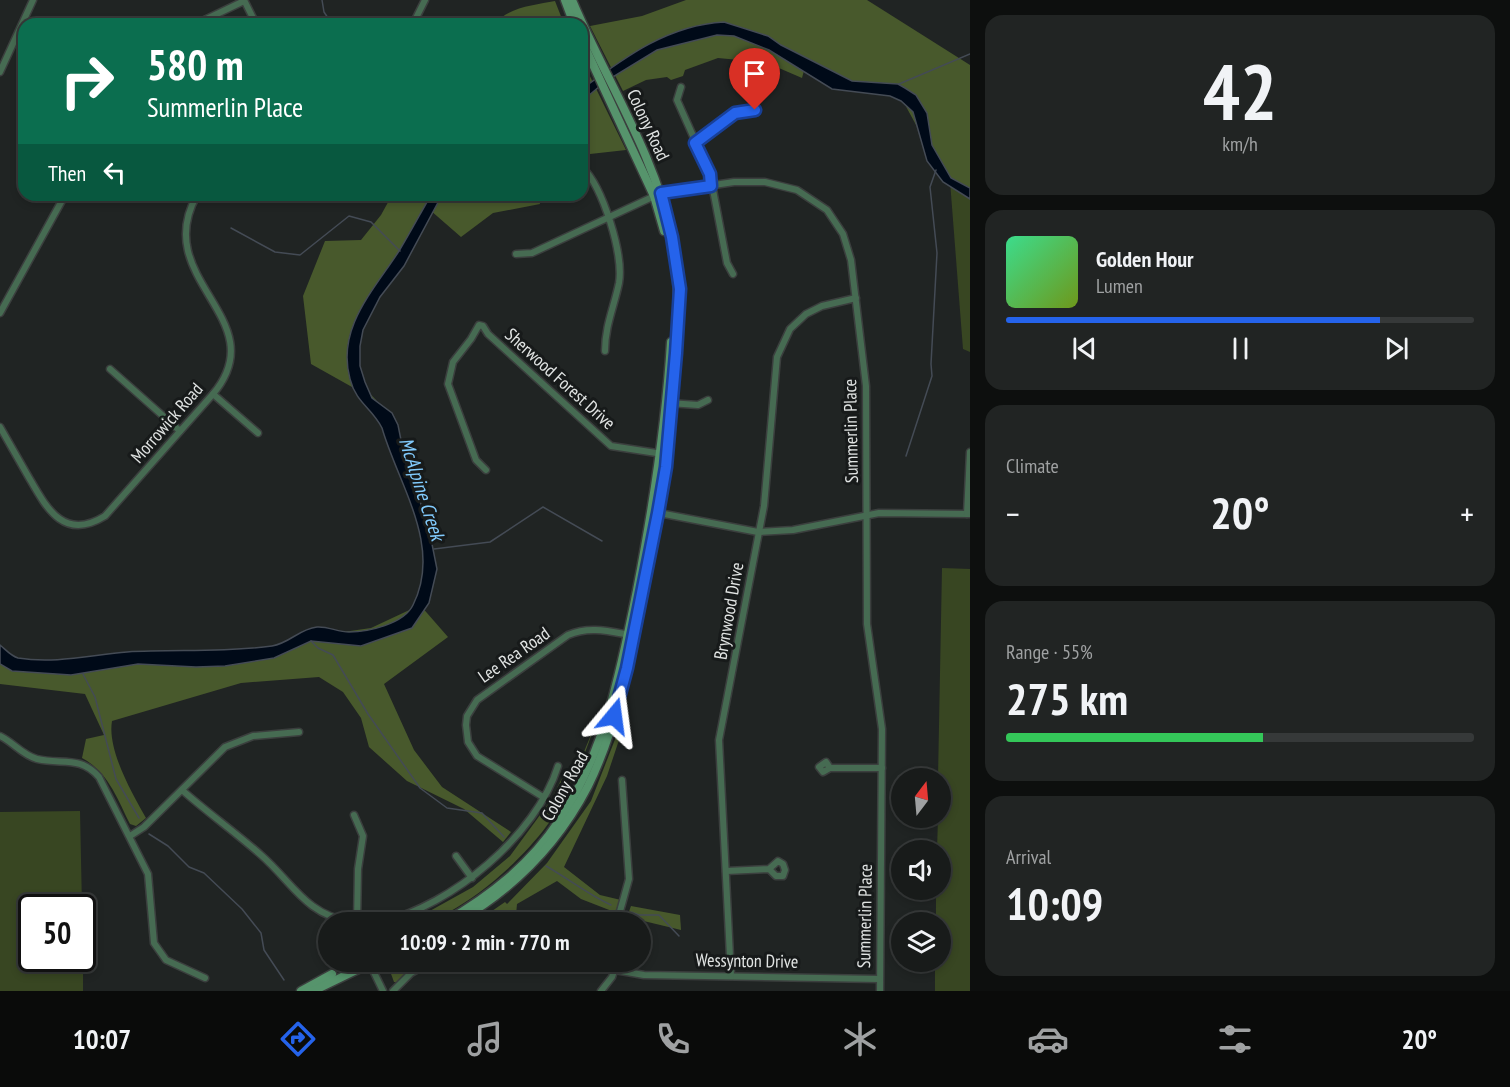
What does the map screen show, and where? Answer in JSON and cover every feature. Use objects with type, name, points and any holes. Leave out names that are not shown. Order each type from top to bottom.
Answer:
[{"type":"main road","points":[[565,0],[572,18]]},
{"type":"main road","name":"Colony Road","points":[[572,0],[580,18]]},
{"type":"main road","name":"Colony Road","points":[[472,912],[496,897],[545,850],[579,802],[620,696],[664,454],[680,289],[672,237],[658,194],[588,38]]},
{"type":"main road","name":"Colony Road","points":[[588,52],[618,108]]},
{"type":"main road","name":"Colony Road","points":[[461,912],[490,894],[540,847],[573,799],[598,751]]},
{"type":"main road","points":[[301,991],[345,972]]},
{"type":"main road","points":[[313,991],[349,972]]},
{"type":"street","points":[[25,18],[33,0]]},
{"type":"street","points":[[208,18],[244,0],[253,18]]},
{"type":"street","points":[[416,18],[426,0]]},
{"type":"street","points":[[0,72],[18,33]]},
{"type":"street","points":[[681,87],[677,100],[710,174],[727,263],[733,274]]},
{"type":"street","points":[[695,143],[735,113],[755,110]]},
{"type":"street","points":[[588,172],[609,218],[619,281],[610,309],[605,351]]},
{"type":"street","name":"Summerlin Place","points":[[516,254],[532,254],[658,194],[711,186],[765,182],[797,190],[818,202],[838,223],[847,242],[866,386],[868,635],[881,720],[880,991]]},
{"type":"street","points":[[0,313],[62,201]]},
{"type":"street","name":"Morrowick Road","points":[[0,427],[50,512],[61,520],[80,525],[105,516],[213,394],[227,375],[233,349],[228,331],[194,270],[188,253],[187,225],[195,201]]},
{"type":"street","name":"Brynwood Drive","points":[[731,976],[720,734],[739,646],[767,481],[776,362],[779,347],[790,328],[806,314],[822,306],[856,298]]},
{"type":"street","name":"Sherwood Forest Drive","points":[[486,470],[476,460],[448,384],[453,362],[471,339],[478,325],[483,326],[496,341],[611,446],[664,454]]},
{"type":"street","points":[[110,369],[180,431]]},
{"type":"street","points":[[213,394],[258,433]]},
{"type":"street","points":[[668,403],[698,405],[708,400]]},
{"type":"street","points":[[655,512],[758,532],[793,530],[867,514],[969,514],[970,452]]},
{"type":"street","name":"Lee Rea Road","points":[[543,797],[477,756],[466,735],[467,716],[484,694],[568,635],[581,629],[594,628],[631,635]]},
{"type":"street","points":[[129,836],[144,827],[214,756],[234,742],[253,736],[299,732]]},
{"type":"street","points":[[0,736],[38,759],[73,760],[89,766],[99,777],[148,874],[154,943],[166,960],[206,978]]},
{"type":"street","points":[[413,912],[472,878],[507,847],[543,797],[558,766]]},
{"type":"street","points":[[830,768],[882,768]]},
{"type":"street","points":[[620,912],[629,879],[622,780]]},
{"type":"street","points":[[182,790],[262,856],[308,904],[321,912]]},
{"type":"street","points":[[354,815],[363,836],[358,869],[357,912]]},
{"type":"street","points":[[456,856],[472,878]]},
{"type":"street","points":[[726,871],[769,869]]},
{"type":"street","points":[[373,972],[383,991]]},
{"type":"street","points":[[393,991],[413,972]]},
{"type":"street","points":[[601,991],[614,972]]},
{"type":"street","name":"Wessynton Drive","points":[[627,972],[644,975],[879,979]]},
{"type":"green space","points":[[686,0],[867,0],[970,65],[970,195],[940,169],[903,101],[806,63],[802,78],[760,60],[760,62],[718,58],[685,70],[683,76],[671,80],[667,77],[646,80],[623,91],[590,26],[642,16]]},
{"type":"green space","points":[[555,1],[562,18],[500,18],[514,10]]},
{"type":"green space","points":[[588,72],[626,150],[590,154],[588,157]]},
{"type":"green space","points":[[950,181],[970,195],[970,352],[963,349]]},
{"type":"green space","points":[[389,201],[539,201],[540,204],[493,213],[461,237],[430,210],[354,330],[358,381],[377,401],[311,364],[303,296],[325,241],[361,240],[381,215]]},
{"type":"green space","points":[[942,568],[970,569],[970,991],[935,991],[935,972],[951,972],[951,912],[936,912],[936,900],[951,900],[951,840],[937,840],[938,828],[951,828],[951,768],[938,768]]},
{"type":"green space","points":[[420,605],[448,637],[384,684],[414,750],[442,787],[511,832],[503,842],[464,809],[407,781],[369,747],[361,718],[343,692],[319,677],[241,683],[112,721],[111,732],[117,758],[146,818],[136,826],[130,824],[105,778],[82,758],[86,739],[104,735],[85,694],[0,684],[0,654],[21,670],[260,653],[315,636],[371,628]]},
{"type":"green space","points":[[597,720],[576,777],[573,777],[565,797],[539,836],[505,872],[467,901],[449,912],[428,912],[473,887],[510,856],[551,800],[561,780],[579,764]]},
{"type":"green space","points":[[621,724],[624,725],[607,776],[564,867],[600,895],[621,900],[617,912],[581,899],[557,881],[517,904],[516,912],[490,912],[505,902],[507,904],[547,863],[591,801]]},
{"type":"green space","points":[[80,811],[82,894],[18,894],[18,972],[83,972],[83,991],[0,991],[0,812]]},
{"type":"green space","points":[[631,906],[680,915],[681,930],[651,923],[651,912],[629,912]]},
{"type":"green space","points":[[390,972],[412,972],[399,982],[394,982]]},
{"type":"water","points":[[724,22],[768,36],[852,81],[898,84],[916,95],[927,113],[932,145],[951,178],[970,188],[970,199],[943,182],[927,161],[913,112],[901,101],[890,96],[832,89],[769,50],[734,36],[717,35],[657,50],[606,81],[588,96],[588,84],[614,65],[666,36],[704,24]]},
{"type":"water","points":[[428,201],[439,201],[404,266],[380,297],[363,330],[360,346],[360,366],[372,398],[392,413],[398,425],[405,460],[428,524],[437,569],[429,603],[412,628],[361,646],[311,641],[274,658],[225,666],[138,664],[71,675],[12,671],[0,664],[0,645],[18,658],[32,660],[127,652],[254,648],[284,642],[311,628],[325,627],[349,632],[385,626],[408,612],[421,583],[423,560],[421,538],[415,515],[382,428],[356,394],[350,379],[347,360],[348,343],[360,310],[399,251]]},
{"type":"waterway","points":[[322,0],[324,12],[328,18]]},
{"type":"waterway","points":[[899,84],[970,54]]},
{"type":"waterway","points":[[906,456],[932,376],[937,253],[930,187],[936,170]]},
{"type":"waterway","points":[[231,228],[275,252],[300,255],[349,216],[371,222],[400,251]]},
{"type":"waterway","name":"McAlpine Creek","points":[[434,549],[490,542],[543,507],[602,541]]},
{"type":"waterway","points":[[311,641],[318,648],[333,655],[368,714],[420,788],[447,808],[482,813],[504,837]]},
{"type":"waterway","points":[[83,674],[95,697],[116,779],[139,818]]},
{"type":"waterway","points":[[149,834],[168,846],[189,867],[204,873],[242,909],[261,933],[264,950],[284,980]]},
{"type":"waterway","points":[[546,866],[611,905]]},
{"type":"waterway","points":[[651,915],[659,915],[679,936]]},
{"type":"route","points":[[614,716],[627,668],[658,513],[666,467],[672,403],[680,289],[672,237],[661,193],[711,186],[710,174],[695,143],[735,113],[741,110],[755,110]]}]
